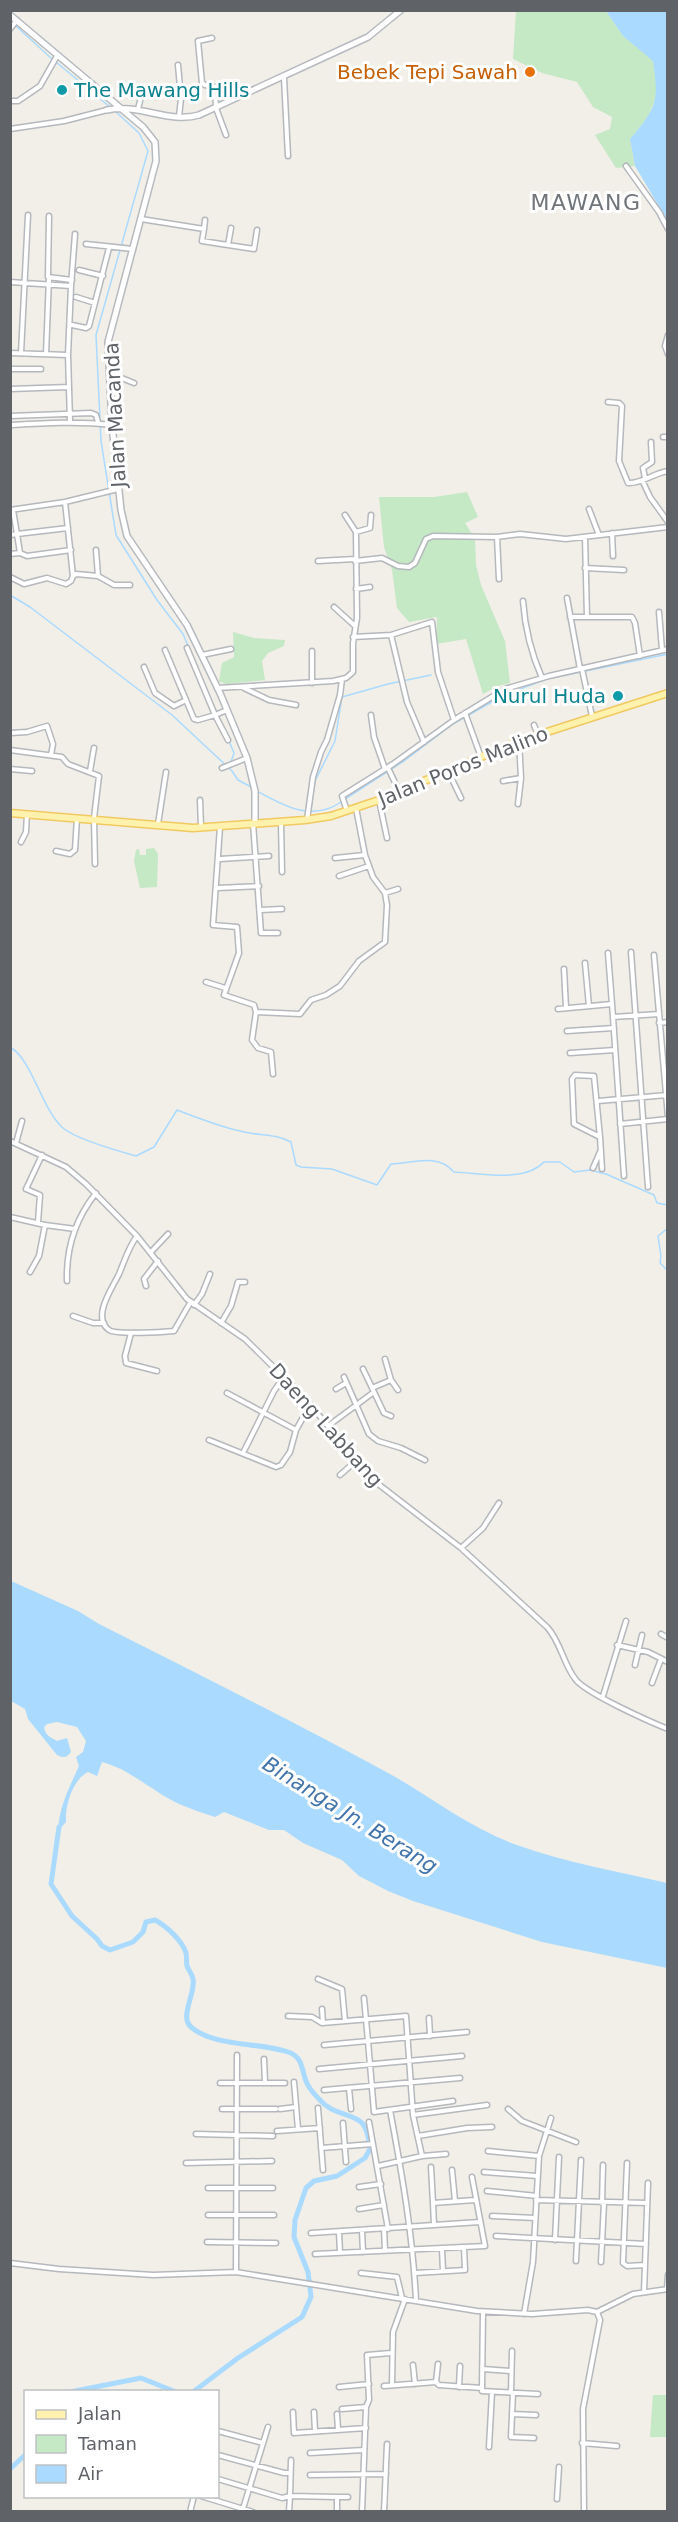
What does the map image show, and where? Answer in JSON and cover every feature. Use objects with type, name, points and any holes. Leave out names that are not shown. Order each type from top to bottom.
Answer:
[{"type":"main road","name":"Jalan Poros Malino","points":[[10,813],[201,827],[281,821],[308,814],[356,808],[519,741],[668,693]]},
{"type":"street","points":[[10,129],[64,121],[117,108],[192,117],[284,78],[368,37],[400,10]]},
{"type":"street","name":"Jalan Macanda","points":[[10,15],[14,24],[143,127],[155,142],[157,155],[108,342],[108,424],[116,489],[127,537],[177,609],[202,655],[247,758],[255,791],[254,823]]},
{"type":"street","points":[[212,38],[200,39],[198,43],[202,83],[214,87],[216,108],[226,135]]},
{"type":"street","points":[[10,101],[18,101],[40,86],[55,58]]},
{"type":"street","points":[[178,65],[181,99],[178,117]]},
{"type":"street","points":[[284,78],[288,156]]},
{"type":"street","points":[[138,109],[142,93]]},
{"type":"street","points":[[626,166],[659,212],[668,229]]},
{"type":"street","points":[[21,353],[28,215]]},
{"type":"street","points":[[46,354],[49,216]]},
{"type":"street","points":[[141,219],[204,229]]},
{"type":"street","points":[[205,220],[202,241],[254,249],[257,230]]},
{"type":"street","points":[[228,245],[231,228]]},
{"type":"street","points":[[70,421],[68,355],[75,234]]},
{"type":"street","points":[[86,244],[132,249]]},
{"type":"street","points":[[72,325],[86,328],[89,326],[109,248]]},
{"type":"street","points":[[79,270],[103,276]]},
{"type":"street","points":[[49,278],[71,283]]},
{"type":"street","points":[[10,282],[71,283]]},
{"type":"street","points":[[76,297],[95,303]]},
{"type":"street","points":[[668,334],[665,346],[668,354]]},
{"type":"street","points":[[10,353],[68,355]]},
{"type":"street","points":[[10,369],[41,369]]},
{"type":"street","points":[[108,372],[134,383]]},
{"type":"street","points":[[10,389],[68,387]]},
{"type":"street","points":[[608,402],[622,406],[619,455],[621,468],[628,483],[668,471]]},
{"type":"street","points":[[10,416],[93,414],[98,422]]},
{"type":"street","points":[[10,425],[70,421],[108,424]]},
{"type":"street","points":[[651,442],[652,462],[643,468],[644,479],[650,497],[668,522]]},
{"type":"street","points":[[20,553],[12,510],[65,502],[116,489]]},
{"type":"street","points":[[10,577],[24,584],[47,578],[66,584],[71,581],[73,576],[65,502]]},
{"type":"street","points":[[589,508],[599,535]]},
{"type":"street","points":[[218,688],[312,683],[342,679],[353,672],[353,637],[356,626],[356,532],[345,515]]},
{"type":"street","points":[[356,532],[370,528],[371,515]]},
{"type":"street","points":[[10,535],[68,528]]},
{"type":"street","points":[[318,561],[382,558],[398,566],[409,567],[415,563],[428,537],[464,535],[497,537],[520,534],[555,538],[585,537],[668,528]]},
{"type":"street","points":[[612,533],[613,556]]},
{"type":"street","points":[[497,537],[499,579]]},
{"type":"street","points":[[585,537],[587,617]]},
{"type":"street","points":[[10,554],[20,553],[27,556],[71,550]]},
{"type":"street","points":[[96,550],[98,576]]},
{"type":"street","points":[[585,568],[624,570]]},
{"type":"street","points":[[73,576],[98,576],[114,585],[130,585]]},
{"type":"street","points":[[356,589],[370,587]]},
{"type":"street","points":[[567,598],[592,716]]},
{"type":"street","points":[[523,602],[524,621],[532,655],[542,678]]},
{"type":"street","points":[[334,607],[356,626]]},
{"type":"street","points":[[346,808],[342,796],[387,768],[454,720],[505,689],[542,678],[665,650],[659,612]]},
{"type":"street","points":[[570,617],[632,617],[640,656]]},
{"type":"street","points":[[353,637],[391,635],[432,622],[438,672],[454,720]]},
{"type":"street","points":[[391,635],[407,702],[424,742]]},
{"type":"street","points":[[187,648],[228,740]]},
{"type":"street","points":[[202,655],[231,649]]},
{"type":"street","points":[[165,650],[196,720],[227,710]]},
{"type":"street","points":[[312,651],[312,683]]},
{"type":"street","points":[[144,667],[158,695],[174,706],[186,700]]},
{"type":"street","points":[[308,814],[313,777],[327,740],[340,695],[342,679]]},
{"type":"street","points":[[243,687],[269,700],[296,705]]},
{"type":"street","points":[[466,714],[481,757]]},
{"type":"street","points":[[371,715],[374,737],[399,791]]},
{"type":"street","points":[[534,724],[538,735]]},
{"type":"street","points":[[10,733],[27,732],[47,726],[53,744],[51,755]]},
{"type":"street","points":[[518,804],[521,778],[519,741]]},
{"type":"street","points":[[90,771],[94,748]]},
{"type":"street","points":[[10,750],[62,757],[68,764],[99,776],[94,818],[95,864]]},
{"type":"street","points":[[224,767],[247,758]]},
{"type":"street","points":[[10,769],[32,771]]},
{"type":"street","points":[[448,771],[461,798]]},
{"type":"street","points":[[158,824],[166,772]]},
{"type":"street","points":[[503,781],[521,778]]},
{"type":"street","points":[[200,800],[201,827]]},
{"type":"street","points":[[379,800],[387,838]]},
{"type":"street","points":[[256,1012],[300,1014],[311,1000],[326,995],[340,986],[358,961],[385,942],[387,905],[385,893],[373,877],[365,855],[356,808]]},
{"type":"street","points":[[21,842],[26,832],[27,813]]},
{"type":"street","points":[[56,851],[70,854],[75,850],[77,817]]},
{"type":"street","points":[[281,821],[282,872]]},
{"type":"street","points":[[254,823],[261,933],[278,933]]},
{"type":"street","points":[[220,826],[213,925],[237,927],[239,953],[225,988],[225,997],[254,1005],[256,1012],[252,1040],[258,1047],[272,1052],[273,1074]]},
{"type":"street","points":[[335,858],[365,855]]},
{"type":"street","points":[[220,860],[269,856]]},
{"type":"street","points":[[339,876],[369,866]]},
{"type":"street","points":[[218,888],[259,886]]},
{"type":"street","points":[[385,893],[398,889]]},
{"type":"street","points":[[260,910],[282,909]]},
{"type":"street","points":[[631,952],[648,1187]]},
{"type":"street","points":[[608,953],[624,1176]]},
{"type":"street","points":[[621,1124],[668,1118],[654,955]]},
{"type":"street","points":[[585,963],[589,1006]]},
{"type":"street","points":[[564,969],[566,1008]]},
{"type":"street","points":[[206,982],[225,988]]},
{"type":"street","points":[[558,1009],[612,1004]]},
{"type":"street","points":[[613,1017],[659,1014]]},
{"type":"street","points":[[659,1023],[668,1022]]},
{"type":"street","points":[[567,1031],[614,1028]]},
{"type":"street","points":[[662,1049],[668,1048]]},
{"type":"street","points":[[570,1053],[615,1050]]},
{"type":"street","points":[[600,1137],[574,1124],[574,1076],[593,1075],[598,1101],[602,1169]]},
{"type":"street","points":[[598,1101],[666,1095]]},
{"type":"street","points":[[13,1142],[22,1121]]},
{"type":"street","name":"Daeng Labbang","points":[[13,1142],[66,1167],[96,1193],[151,1252],[178,1290],[192,1304],[245,1339],[310,1405],[381,1487],[461,1548],[513,1594],[552,1633],[578,1682],[668,1729]]},
{"type":"street","points":[[593,1168],[601,1149]]},
{"type":"street","points":[[38,1222],[40,1195],[26,1189],[42,1155]]},
{"type":"street","points":[[67,1281],[68,1260],[75,1229],[96,1193]]},
{"type":"street","points":[[10,1217],[75,1229]]},
{"type":"street","points":[[30,1272],[39,1256],[45,1225]]},
{"type":"street","points":[[151,1252],[168,1234]]},
{"type":"street","points":[[137,1236],[125,1255],[105,1304],[102,1315],[104,1323],[111,1331],[131,1333],[174,1331],[192,1304],[202,1294],[210,1274]]},
{"type":"street","points":[[146,1286],[144,1279],[158,1261]]},
{"type":"street","points":[[220,1323],[231,1306],[238,1282],[245,1282]]},
{"type":"street","points":[[73,1316],[93,1323],[104,1323]]},
{"type":"street","points":[[131,1333],[126,1363],[157,1371]]},
{"type":"street","points":[[385,1359],[391,1380],[398,1390]]},
{"type":"street","points":[[363,1369],[384,1413],[391,1416]]},
{"type":"street","points":[[243,1453],[284,1377]]},
{"type":"street","points":[[344,1377],[365,1427],[373,1438],[426,1460]]},
{"type":"street","points":[[328,1426],[373,1390],[391,1380]]},
{"type":"street","points":[[336,1389],[346,1383]]},
{"type":"street","points":[[227,1393],[296,1430]]},
{"type":"street","points":[[209,1440],[278,1467],[290,1452],[296,1430],[310,1405]]},
{"type":"street","points":[[340,1475],[357,1460]]},
{"type":"street","points":[[461,1548],[483,1528],[499,1503]]},
{"type":"street","points":[[603,1696],[626,1621]]},
{"type":"street","points":[[661,1634],[668,1638]]},
{"type":"street","points":[[635,1665],[642,1635]]},
{"type":"street","points":[[617,1645],[639,1650],[668,1662]]},
{"type":"street","points":[[652,1683],[661,1658]]},
{"type":"street","points":[[318,1979],[342,1989],[345,2021]]},
{"type":"street","points":[[364,1998],[374,2112],[390,2113],[487,2105]]},
{"type":"street","points":[[322,2009],[323,2023]]},
{"type":"street","points":[[288,2016],[312,2017],[323,2023],[406,2016],[413,2111],[422,2156]]},
{"type":"street","points":[[429,2018],[430,2036]]},
{"type":"street","points":[[324,2045],[467,2032]]},
{"type":"street","points":[[236,2272],[237,2055]]},
{"type":"street","points":[[319,2069],[462,2056]]},
{"type":"street","points":[[264,2059],[265,2082]]},
{"type":"street","points":[[324,2090],[460,2078]]},
{"type":"street","points":[[294,2082],[298,2129]]},
{"type":"street","points":[[219,2083],[285,2083]]},
{"type":"street","points":[[350,2088],[351,2109]]},
{"type":"street","points":[[413,2111],[453,2101]]},
{"type":"street","points":[[222,2109],[296,2107]]},
{"type":"street","points":[[318,2108],[322,2170]]},
{"type":"street","points":[[508,2109],[522,2121],[576,2142]]},
{"type":"street","points":[[390,2113],[401,2161],[411,2227],[416,2301]]},
{"type":"street","points":[[524,2314],[535,2239],[539,2156],[551,2118]]},
{"type":"street","points":[[369,2122],[370,2144],[378,2166],[384,2205],[385,2250]]},
{"type":"street","points":[[343,2123],[346,2162]]},
{"type":"street","points":[[418,2136],[467,2128],[492,2127]]},
{"type":"street","points":[[277,2131],[320,2128]]},
{"type":"street","points":[[196,2134],[273,2136]]},
{"type":"street","points":[[321,2148],[370,2144]]},
{"type":"street","points":[[488,2151],[539,2156]]},
{"type":"street","points":[[378,2166],[422,2156],[446,2154]]},
{"type":"street","points":[[555,2241],[559,2157]]},
{"type":"street","points":[[576,2261],[581,2160]]},
{"type":"street","points":[[186,2163],[272,2161]]},
{"type":"street","points":[[627,2163],[624,2264],[645,2265]]},
{"type":"street","points":[[601,2262],[603,2165]]},
{"type":"street","points":[[431,2167],[434,2224]]},
{"type":"street","points":[[452,2170],[455,2201]]},
{"type":"street","points":[[484,2172],[537,2176]]},
{"type":"street","points":[[315,2254],[485,2246],[472,2177]]},
{"type":"street","points":[[644,2292],[648,2183]]},
{"type":"street","points":[[358,2187],[381,2184]]},
{"type":"street","points":[[208,2188],[273,2188]]},
{"type":"street","points":[[487,2191],[558,2201],[647,2203]]},
{"type":"street","points":[[433,2203],[475,2200]]},
{"type":"street","points":[[359,2209],[384,2205]]},
{"type":"street","points":[[208,2215],[274,2215]]},
{"type":"street","points":[[492,2216],[535,2218]]},
{"type":"street","points":[[311,2233],[480,2222]]},
{"type":"street","points":[[362,2230],[363,2252]]},
{"type":"street","points":[[339,2232],[340,2253]]},
{"type":"street","points":[[495,2236],[555,2241],[646,2244]]},
{"type":"street","points":[[207,2242],[276,2242]]},
{"type":"street","points":[[415,2273],[465,2270],[464,2247]]},
{"type":"street","points":[[442,2249],[443,2271]]},
{"type":"street","points":[[10,2263],[59,2269],[153,2275],[236,2272],[483,2312],[524,2314],[588,2310],[597,2312],[633,2294],[667,2289],[668,2275]]},
{"type":"street","points":[[362,2273],[397,2277],[403,2299],[393,2332],[392,2385]]},
{"type":"street","points":[[483,2312],[482,2391],[538,2394]]},
{"type":"street","points":[[584,2511],[583,2409],[600,2320],[597,2312]]},
{"type":"street","points":[[512,2351],[511,2437],[534,2438]]},
{"type":"street","points":[[362,2511],[366,2407],[369,2400],[367,2355],[391,2353]]},
{"type":"street","points":[[436,2382],[438,2364]]},
{"type":"street","points":[[413,2365],[415,2384]]},
{"type":"street","points":[[459,2387],[460,2366]]},
{"type":"street","points":[[483,2369],[512,2371]]},
{"type":"street","points":[[384,2386],[436,2382],[439,2385],[482,2388]]},
{"type":"street","points":[[339,2387],[369,2384]]},
{"type":"street","points":[[489,2447],[492,2392]]},
{"type":"street","points":[[342,2409],[366,2407]]},
{"type":"street","points":[[293,2412],[294,2433],[366,2428]]},
{"type":"street","points":[[314,2412],[315,2431]]},
{"type":"street","points":[[337,2414],[338,2430]]},
{"type":"street","points":[[512,2414],[536,2415]]},
{"type":"street","points":[[242,2510],[268,2427]]},
{"type":"street","points":[[219,2431],[263,2443]]},
{"type":"street","points":[[582,2443],[617,2446]]},
{"type":"street","points":[[384,2511],[387,2444]]},
{"type":"street","points":[[310,2453],[364,2450]]},
{"type":"street","points":[[219,2455],[290,2473]]},
{"type":"street","points":[[289,2511],[291,2460]]},
{"type":"street","points":[[557,2499],[559,2467]]},
{"type":"street","points":[[310,2475],[386,2474]]},
{"type":"street","points":[[219,2479],[282,2498],[290,2496],[348,2497]]},
{"type":"street","points":[[337,2497],[337,2511]]},
{"type":"street","points":[[207,2498],[242,2510],[253,2511]]},
{"type":"green space","points":[[516,11],[606,11],[623,36],[653,60],[658,93],[648,117],[630,139],[635,166],[616,168],[595,135],[610,129],[612,117],[593,107],[577,82],[542,73],[513,59]]},
{"type":"green space","points":[[467,492],[478,517],[465,523],[475,539],[476,565],[481,585],[505,641],[510,683],[483,694],[466,639],[436,644],[437,617],[409,622],[397,608],[392,570],[384,547],[379,497],[434,497]]},
{"type":"green space","points":[[233,632],[254,638],[285,640],[284,646],[268,653],[262,661],[265,680],[226,684],[219,681],[222,663],[234,657]]},
{"type":"green space","points":[[154,848],[158,854],[157,887],[140,888],[134,861],[136,850],[139,849],[140,855],[146,855],[146,849]]},
{"type":"green space","points":[[653,2395],[667,2395],[667,2437],[650,2437]]},
{"type":"water","points":[[606,11],[667,11],[667,220],[635,166],[630,139],[646,119],[654,103],[656,86],[653,61],[623,36]]},
{"type":"water","name":"Binanga Jn. Berang","points":[[11,1581],[78,1611],[390,1774],[484,1831],[554,1857],[667,1883],[667,1968],[542,1942],[413,1901],[359,1876],[342,1860],[303,1843],[284,1830],[269,1830],[224,1812],[215,1817],[188,1808],[169,1799],[132,1775],[102,1762],[97,1776],[88,1772],[74,1787],[68,1801],[66,1822],[58,1831],[62,1806],[79,1766],[76,1757],[83,1752],[86,1741],[77,1727],[57,1722],[47,1724],[44,1727],[50,1737],[57,1741],[67,1738],[71,1752],[65,1757],[57,1755],[28,1719],[25,1709],[11,1701]]},
{"type":"waterway","points":[[16,26],[52,59]]},
{"type":"waterway","points":[[56,62],[110,107]]},
{"type":"waterway","points":[[116,112],[139,133],[148,151],[96,335],[101,441],[116,535],[157,600],[183,634],[221,723]]},
{"type":"waterway","points":[[10,595],[30,607],[172,715],[232,771],[238,780],[253,788]]},
{"type":"waterway","points":[[345,799],[404,761],[453,724],[504,695],[547,679],[668,654]]},
{"type":"waterway","points":[[311,809],[315,781],[335,741],[342,697],[431,675]]},
{"type":"waterway","points":[[229,741],[234,753],[231,762]]},
{"type":"waterway","points":[[257,791],[298,810],[319,811],[341,802]]},
{"type":"waterway","points":[[10,1047],[25,1062],[49,1109],[63,1128],[87,1140],[136,1156],[154,1147],[177,1110],[232,1129],[285,1139],[291,1142],[296,1165],[332,1169],[377,1185],[391,1164],[425,1160],[440,1163],[454,1172],[514,1175],[525,1173],[544,1162],[560,1162],[574,1172],[590,1170],[606,1174],[654,1195],[657,1203],[668,1205]]},
{"type":"waterway","points":[[668,1228],[658,1236],[660,1263],[668,1271]]},
{"type":"waterway","points":[[59,1827],[51,1884],[72,1916],[102,1946],[110,1950],[133,1942],[143,1932],[146,1922],[155,1920],[164,1926],[184,1948],[187,1966],[193,1977],[187,2011],[188,2023],[191,2027],[212,2038],[293,2054],[299,2060],[307,2083],[317,2097],[330,2108],[358,2120],[368,2135],[370,2149],[365,2158],[337,2176],[314,2181],[306,2188],[295,2220],[294,2237],[308,2272],[311,2297],[302,2317],[238,2358],[196,2390]]},
{"type":"waterway","points":[[80,2390],[141,2378],[171,2390]]},
{"type":"waterway","points":[[10,2469],[24,2456]]},
{"type":"place","name":"Bebek Tepi Sawah","points":[[530,72]]},
{"type":"place","name":"The Mawang Hills","points":[[62,90]]},
{"type":"place","name":"Nurul Huda","points":[[618,696]]},
{"type":"district","name":"MAWANG","points":[[586,202]]}]
